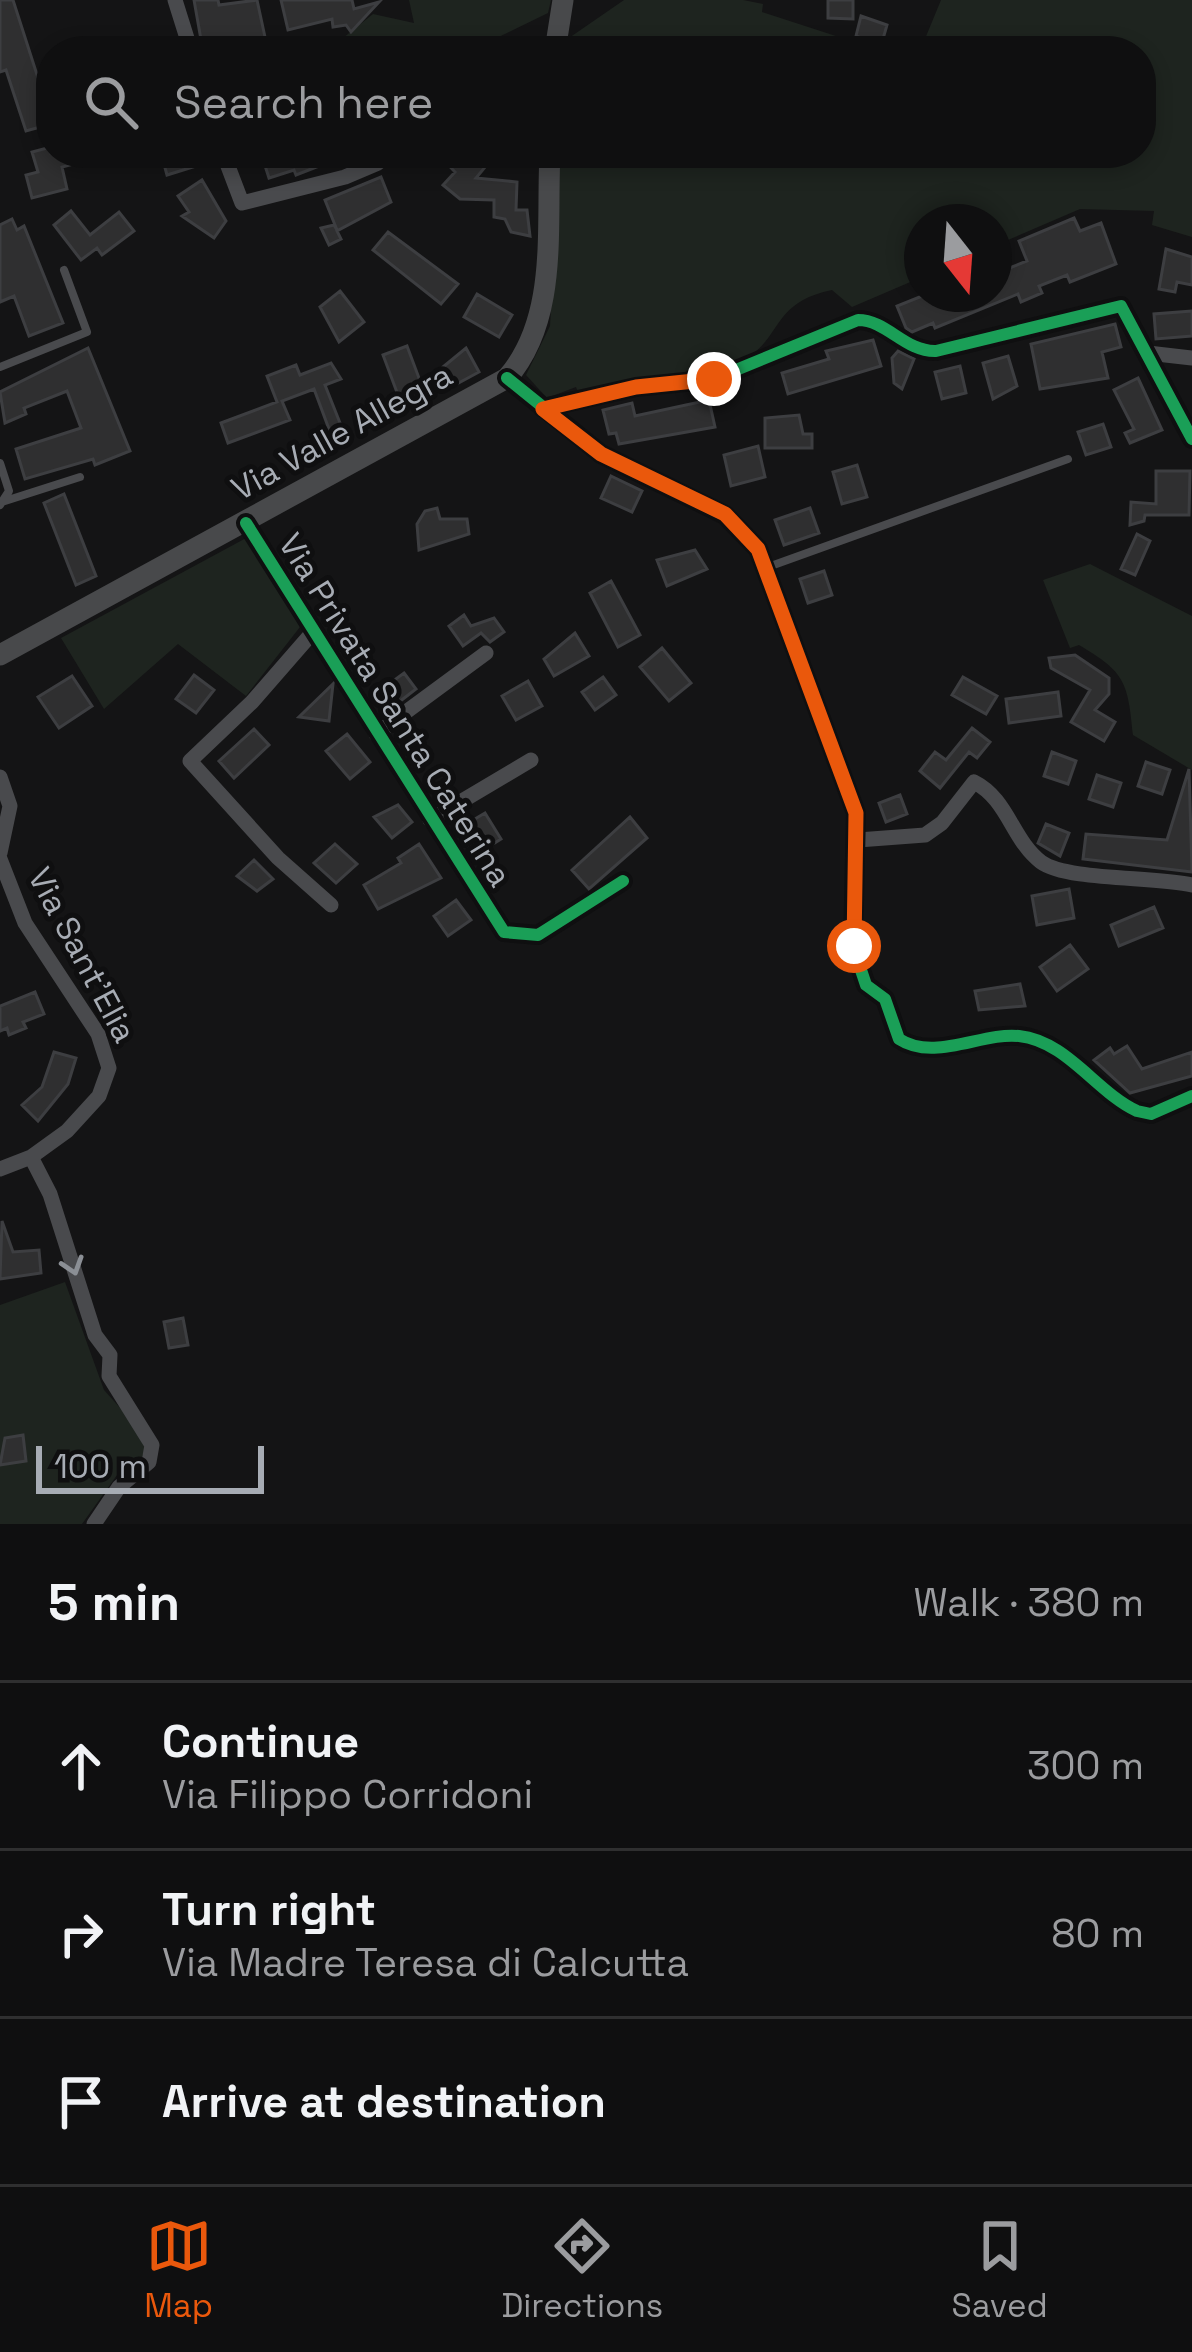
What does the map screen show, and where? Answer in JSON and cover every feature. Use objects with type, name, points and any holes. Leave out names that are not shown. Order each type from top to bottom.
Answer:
[{"type":"main road","points":[[557,36],[562,0]]},
{"type":"main road","name":"Via Valle Allegra","points":[[0,655],[507,378],[542,318],[549,168]]},
{"type":"street","points":[[175,0],[186,36]]},
{"type":"street","points":[[229,168],[242,203],[345,178],[367,168]]},
{"type":"street","points":[[543,409],[636,387],[714,379],[858,320],[874,322],[917,350],[936,351],[1128,303],[1192,439]]},
{"type":"street","points":[[1148,353],[1192,358]]},
{"type":"street","points":[[507,378],[601,454],[725,514],[743,529],[766,568],[852,798],[858,840],[851,920],[866,985],[886,999],[906,1044],[964,1045],[1022,1036],[1042,1042],[1137,1111],[1151,1114],[1192,1096]]},
{"type":"street","name":"Via Privata Santa Caterina","points":[[246,523],[504,932],[516,937],[538,934],[622,881]]},
{"type":"street","points":[[313,632],[252,702],[190,761],[278,857],[332,905]]},
{"type":"street","points":[[376,734],[486,653]]},
{"type":"street","points":[[430,820],[531,760]]},
{"type":"street","name":"Via Sant'Elia","points":[[0,776],[10,806],[0,856],[25,923],[107,1053],[99,1096],[68,1131],[31,1157],[0,1169]]},
{"type":"street","points":[[858,840],[925,835],[942,824],[974,782],[994,798],[1044,865],[1192,885]]},
{"type":"street","points":[[31,1157],[50,1194],[95,1335],[110,1355],[109,1376],[152,1444],[149,1462],[104,1506],[94,1524]]},
{"type":"lane","points":[[0,367],[87,332],[64,271]]},
{"type":"lane","points":[[766,568],[1068,459]]},
{"type":"lane","points":[[0,463],[9,491],[2,503]]},
{"type":"lane","points":[[2,503],[80,477]]},
{"type":"shaded area","points":[[409,0],[551,0],[548,13],[501,36],[346,36],[373,14],[414,23]]},
{"type":"shaded area","points":[[624,0],[743,0],[763,4],[762,12],[836,36],[572,36]]},
{"type":"shaded area","points":[[941,0],[1192,0],[1192,237],[1152,225],[1154,211],[1080,209],[1012,238],[1012,204],[904,204],[904,285],[852,307],[832,290],[810,297],[783,316],[758,350],[744,359],[725,365],[698,361],[681,376],[578,392],[576,387],[547,398],[526,375],[550,326],[559,168],[1156,168],[1156,36],[926,36]]},
{"type":"shaded area","points":[[248,537],[300,627],[246,696],[178,644],[104,709],[61,638]]},
{"type":"shaded area","points":[[1090,564],[1192,616],[1192,770],[1133,735],[1126,690],[1115,671],[1079,645],[1070,648],[1043,580]]},
{"type":"shaded area","points":[[65,1282],[104,1390],[131,1420],[145,1448],[141,1460],[122,1468],[82,1524],[0,1524],[0,1305]]},
{"type":"building","points":[[0,0],[13,0],[36,72],[36,128],[26,131],[6,70],[0,72]]},
{"type":"building","points":[[194,0],[218,0],[219,5],[257,0],[265,36],[200,36]]},
{"type":"building","points":[[281,0],[352,0],[354,9],[379,2],[351,32],[346,25],[333,27],[332,19],[288,30]]},
{"type":"building","points":[[828,0],[853,0],[853,19],[828,18]]},
{"type":"building","points":[[861,16],[887,25],[884,36],[856,36]]},
{"type":"building","points":[[37,168],[62,168],[67,189],[32,198],[26,175],[38,172]]},
{"type":"building","points":[[266,168],[314,168],[296,175],[294,170],[269,178]]},
{"type":"building","points":[[451,168],[484,168],[476,178],[517,182],[516,210],[527,210],[530,236],[511,232],[505,219],[494,217],[494,200],[460,199],[443,185],[455,172]]},
{"type":"building","points":[[381,177],[391,202],[337,231],[341,239],[329,245],[321,228],[334,225],[337,230],[325,200]]},
{"type":"building","points":[[202,180],[226,221],[214,238],[182,216],[189,212],[178,196]]},
{"type":"building","points":[[71,211],[90,235],[119,212],[134,231],[102,255],[97,248],[81,260],[54,225]]},
{"type":"building","points":[[1074,218],[1080,231],[1101,223],[1116,264],[1070,282],[1067,275],[1039,286],[1042,293],[1021,302],[1018,294],[1012,296],[1012,267],[1027,261],[1019,241]]},
{"type":"building","points":[[12,219],[17,230],[24,226],[63,323],[29,336],[14,296],[0,302],[0,225]]},
{"type":"building","points":[[388,232],[458,284],[441,304],[373,250]]},
{"type":"building","points":[[1166,249],[1192,257],[1192,285],[1177,282],[1175,292],[1159,289]]},
{"type":"building","points":[[340,291],[364,322],[339,342],[320,307]]},
{"type":"building","points":[[477,294],[512,315],[499,337],[464,317]]},
{"type":"building","points":[[904,303],[904,312],[974,312],[912,332],[897,306]]},
{"type":"building","points":[[1192,311],[1192,336],[1156,339],[1154,314]]},
{"type":"building","points":[[1115,324],[1121,347],[1102,352],[1108,378],[1040,389],[1031,344]]},
{"type":"building","points":[[873,340],[881,366],[788,394],[782,373],[829,359],[826,351]]},
{"type":"building","points":[[407,346],[422,386],[398,395],[383,355]]},
{"type":"building","points":[[88,348],[130,451],[95,465],[93,459],[25,479],[16,449],[81,428],[67,391],[24,408],[26,414],[5,423],[0,392]]},
{"type":"building","points":[[466,348],[479,372],[453,386],[443,367]]},
{"type":"building","points":[[898,351],[914,359],[902,389],[894,383],[892,358]]},
{"type":"building","points":[[1008,356],[1017,386],[993,399],[983,363]]},
{"type":"building","points":[[331,363],[341,379],[325,385],[344,433],[332,437],[314,389],[282,401],[290,420],[228,443],[221,423],[277,402],[267,376],[296,365],[300,375]]},
{"type":"building","points":[[960,366],[966,393],[942,399],[935,372]]},
{"type":"building","points":[[1138,378],[1162,430],[1130,443],[1125,433],[1134,429],[1114,390]]},
{"type":"building","points":[[709,400],[715,427],[619,444],[616,433],[609,434],[603,410],[632,403],[635,416]]},
{"type":"building","points":[[799,415],[803,434],[812,434],[812,448],[765,448],[765,418]]},
{"type":"building","points":[[1103,424],[1111,447],[1086,455],[1078,432]]},
{"type":"building","points":[[758,446],[765,477],[731,486],[724,455]]},
{"type":"building","points":[[857,465],[867,497],[842,504],[833,472]]},
{"type":"building","points":[[1156,471],[1190,471],[1189,515],[1145,515],[1144,521],[1130,525],[1131,502],[1156,504]]},
{"type":"building","points":[[611,476],[642,491],[632,512],[601,498]]},
{"type":"building","points":[[64,494],[96,576],[76,585],[44,503]]},
{"type":"building","points":[[437,508],[440,519],[467,519],[469,534],[419,550],[417,524],[425,511]]},
{"type":"building","points":[[810,508],[819,533],[784,545],[775,520]]},
{"type":"building","points":[[1137,534],[1150,541],[1135,575],[1121,569]]},
{"type":"building","points":[[695,550],[707,569],[667,586],[657,560]]},
{"type":"building","points":[[824,571],[832,595],[808,603],[800,579]]},
{"type":"building","points":[[611,581],[640,635],[618,647],[590,593]]},
{"type":"building","points":[[464,615],[471,626],[494,618],[504,632],[490,642],[481,633],[463,646],[449,626]]},
{"type":"building","points":[[575,633],[589,656],[554,676],[544,659]]},
{"type":"building","points":[[662,648],[691,683],[669,701],[640,667]]},
{"type":"building","points":[[1075,655],[1109,678],[1109,694],[1095,710],[1115,722],[1104,741],[1071,722],[1090,690],[1051,668],[1049,658]]},
{"type":"building","points":[[404,673],[416,689],[390,709],[378,692]]},
{"type":"building","points":[[194,675],[214,690],[196,713],[176,699]]},
{"type":"building","points":[[72,676],[92,706],[59,728],[38,697]]},
{"type":"building","points":[[603,677],[616,695],[595,710],[582,692]]},
{"type":"building","points":[[963,677],[997,696],[986,714],[952,695]]},
{"type":"building","points":[[528,681],[542,706],[516,720],[502,696]]},
{"type":"building","points":[[333,684],[329,721],[299,717]]},
{"type":"building","points":[[1058,692],[1061,716],[1009,723],[1006,699]]},
{"type":"building","points":[[972,728],[990,742],[977,758],[969,752],[940,788],[920,771],[935,752],[946,760]]},
{"type":"building","points":[[254,729],[269,745],[234,778],[219,761]]},
{"type":"building","points":[[347,734],[370,762],[350,779],[326,751]]},
{"type":"building","points":[[1052,752],[1076,761],[1068,784],[1044,776]]},
{"type":"building","points":[[1146,762],[1170,770],[1162,794],[1138,786]]},
{"type":"building","points":[[1189,769],[1192,872],[1083,859],[1086,834],[1167,840]]},
{"type":"building","points":[[1097,775],[1121,783],[1113,807],[1089,799]]},
{"type":"building","points":[[900,795],[907,814],[886,822],[879,803]]},
{"type":"building","points":[[398,805],[412,822],[392,838],[374,817]]},
{"type":"building","points":[[485,813],[501,839],[474,856],[458,829]]},
{"type":"building","points":[[630,817],[647,838],[589,889],[572,870]]},
{"type":"building","points":[[1046,824],[1069,833],[1060,856],[1038,843]]},
{"type":"building","points":[[335,844],[357,864],[336,883],[314,863]]},
{"type":"building","points":[[419,844],[441,878],[378,909],[364,885],[401,863],[398,858]]},
{"type":"building","points":[[254,860],[273,879],[257,891],[237,876]]},
{"type":"building","points":[[1069,889],[1074,918],[1037,925],[1032,896]]},
{"type":"building","points":[[456,900],[471,920],[448,936],[434,916]]},
{"type":"building","points":[[1154,907],[1163,928],[1119,946],[1111,925]]},
{"type":"building","points":[[1070,945],[1088,969],[1057,991],[1040,967]]},
{"type":"building","points":[[1020,984],[1025,1006],[979,1010],[975,991]]},
{"type":"building","points":[[35,992],[44,1014],[23,1022],[26,1028],[9,1035],[7,1028],[0,1031],[0,1006]]},
{"type":"building","points":[[1127,1046],[1142,1069],[1192,1052],[1192,1076],[1130,1093],[1094,1060],[1110,1048],[1114,1054]]},
{"type":"building","points":[[54,1052],[76,1058],[68,1084],[38,1121],[22,1105],[42,1087]]},
{"type":"building","points":[[2,1221],[13,1252],[39,1250],[41,1273],[0,1279]]},
{"type":"building","points":[[183,1318],[188,1345],[169,1348],[164,1322]]},
{"type":"building","points":[[23,1435],[26,1461],[0,1465],[5,1438]]},
{"type":"cycle path","points":[[543,408],[636,387],[714,379],[858,320],[878,325],[915,347],[936,351],[1121,306],[1192,439]]},
{"type":"cycle path","points":[[507,378],[601,454],[725,515],[758,549],[856,813],[853,946],[866,985],[885,999],[899,1039],[927,1048],[1019,1036],[1052,1047],[1137,1111],[1151,1114],[1192,1096]]},
{"type":"cycle path","points":[[246,523],[504,932],[538,935],[623,881]]},
{"type":"route","points":[[714,379],[636,387],[543,409],[601,454],[725,514],[758,549],[856,813],[854,946]]}]
